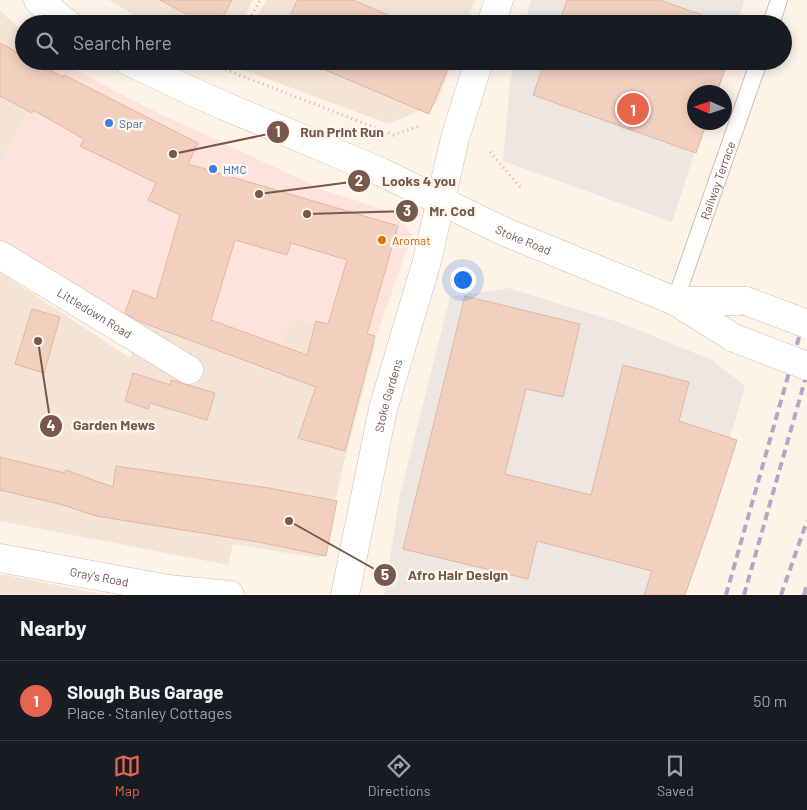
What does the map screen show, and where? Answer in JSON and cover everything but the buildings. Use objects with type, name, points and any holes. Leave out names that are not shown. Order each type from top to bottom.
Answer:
[{"type":"street","points":[[38,0],[57,15]]},
{"type":"street","points":[[494,15],[499,0]]},
{"type":"street","name":"Stoke Road","points":[[147,70],[206,98],[441,200],[505,232],[675,301],[734,338],[807,366]]},
{"type":"street","name":"Stoke Gardens","points":[[344,595],[383,409],[427,261],[455,138],[477,70]]},
{"type":"street","name":"Littledown Road","points":[[0,255],[190,370]]},
{"type":"street","name":"Stoke Road","points":[[675,301],[746,301],[807,324]]},
{"type":"street","name":"Gray's Road","points":[[0,558],[168,589],[230,595]]},
{"type":"lane","points":[[774,15],[779,0]]},
{"type":"lane","name":"Railway Terrace","points":[[675,301],[756,70]]},
{"type":"path","points":[[252,15],[260,0]]},
{"type":"path","points":[[227,70],[394,135],[418,126]]},
{"type":"path","points":[[490,152],[522,188]]},
{"type":"shaded area","points":[[109,0],[253,0],[245,15],[134,15]]},
{"type":"shaded area","points":[[266,0],[475,0],[469,15],[258,15]]},
{"type":"shaded area","points":[[531,0],[744,0],[740,15],[527,15]]},
{"type":"shaded area","points":[[0,11],[15,24],[15,70],[51,70],[0,164]]},
{"type":"shaded area","points":[[51,70],[76,70],[150,109],[324,190],[394,213],[412,234],[378,332],[373,341],[291,316],[275,374],[151,325],[113,313],[0,249],[0,164]]},
{"type":"shaded area","points":[[243,70],[450,70],[437,103],[389,124]]},
{"type":"shaded area","points":[[513,70],[721,70],[716,85],[687,85],[687,130],[702,130],[672,222],[503,161],[510,83]]},
{"type":"shaded area","points":[[0,272],[130,358],[141,321],[275,374],[290,316],[376,342],[344,462],[324,555],[318,558],[233,544],[228,565],[0,521]]},
{"type":"shaded area","points":[[508,288],[618,322],[712,360],[745,386],[684,595],[384,595],[400,495],[450,297]]},
{"type":"shaded area","points":[[0,574],[106,595],[0,595]]},
{"type":"railway","points":[[726,595],[807,309]]},
{"type":"railway","points":[[744,595],[807,373]]},
{"type":"railway","points":[[781,595],[807,521]]},
{"type":"railway","points":[[804,595],[807,585]]},
{"type":"place","name":"Slough Bus Garage","points":[[633,109]]},
{"type":"place","name":"Spar","points":[[109,123]]},
{"type":"place","name":"Run Print Run","points":[[173,154]]},
{"type":"place","name":"HMC","points":[[213,169]]},
{"type":"place","name":"Looks 4 you","points":[[259,194]]},
{"type":"place","name":"Mr. Cod","points":[[307,214]]},
{"type":"place","name":"Aromat","points":[[382,240]]},
{"type":"place","name":"Garden Mews","points":[[38,341]]},
{"type":"place","name":"Afro Hair Design","points":[[289,521]]}]
